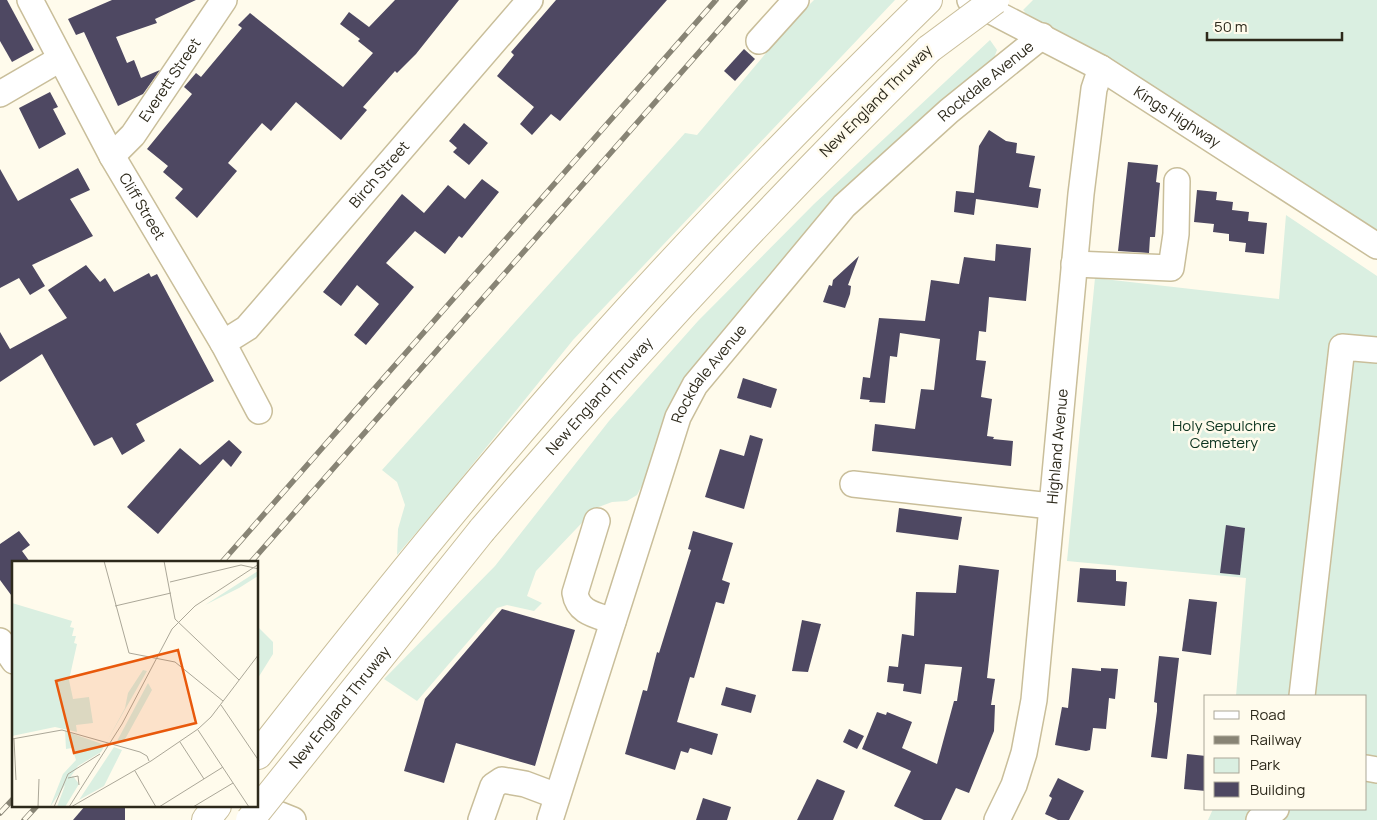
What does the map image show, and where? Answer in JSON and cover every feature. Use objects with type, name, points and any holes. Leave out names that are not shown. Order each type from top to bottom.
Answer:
[{"type":"highway","points":[[259,754],[452,512],[654,282],[845,81],[928,0]]},
{"type":"highway","name":"New England Thruway","points":[[250,820],[482,530],[662,324],[790,188],[979,0]]},
{"type":"highway","points":[[929,49],[995,0]]},
{"type":"highway","points":[[206,820],[215,808]]},
{"type":"street","name":"Cliff Street","points":[[30,0],[112,156],[223,342],[259,411]]},
{"type":"street","name":"Everett Street","points":[[112,156],[133,135],[224,0]]},
{"type":"street","name":"Birch Street","points":[[223,342],[247,328],[530,0]]},
{"type":"street","points":[[759,41],[796,0]]},
{"type":"street","name":"Kings Highway","points":[[970,0],[1101,68],[1377,246]]},
{"type":"street","name":"Rockdale Avenue","points":[[550,820],[678,417],[695,384],[844,206],[949,111],[1042,36]]},
{"type":"street","points":[[0,94],[60,59]]},
{"type":"street","name":"Highland Avenue","points":[[997,820],[1014,785],[1024,753],[1034,700],[1074,264],[1094,89],[1101,68]]},
{"type":"street","points":[[1074,264],[1171,268],[1176,234],[1177,181]]},
{"type":"street","points":[[1302,695],[1342,347],[1377,350]]},
{"type":"street","points":[[854,484],[1051,506]]},
{"type":"street","points":[[597,521],[575,593],[580,608],[613,621]]},
{"type":"street","points":[[0,641],[12,658]]},
{"type":"street","points":[[481,820],[493,786],[502,780],[526,784],[558,796]]},
{"type":"street","points":[[259,806],[293,820]]},
{"type":"street","points":[[1259,820],[1274,810]]},
{"type":"green space","points":[[814,0],[895,0],[573,340],[397,555],[398,529],[405,505],[397,482],[382,470],[685,133],[697,135],[793,21]]},
{"type":"green space","points":[[1033,0],[1377,0],[1377,238],[1022,16],[1025,12],[1023,10]]},
{"type":"green space","points":[[990,40],[997,50],[994,58],[967,80],[961,95],[716,344],[637,495],[627,501],[612,502],[596,508],[536,571],[527,596],[542,603],[534,611],[507,605],[497,608],[417,701],[384,679],[495,566],[609,421],[698,321],[814,204]]},
{"type":"green space","name":"Holy Sepulchre Cemetery","points":[[1286,215],[1377,276],[1377,820],[1208,820],[1213,810],[1367,810],[1367,695],[1236,695],[1246,578],[1067,561],[1095,278],[1279,299]]},
{"type":"green space","points":[[259,628],[273,642],[273,654],[259,676]]},
{"type":"building","points":[[0,0],[7,0],[34,50],[12,62],[0,41]]},
{"type":"building","points":[[112,0],[196,0],[155,19],[157,23],[116,37],[127,63],[134,60],[141,78],[160,70],[143,94],[118,106],[84,32],[76,35],[68,19]]},
{"type":"building","points":[[395,0],[459,0],[416,54],[397,73],[395,71],[363,107],[367,110],[341,140],[296,102],[271,131],[262,123],[228,163],[237,171],[197,218],[175,198],[183,189],[163,172],[168,166],[147,149],[192,94],[184,87],[196,73],[201,77],[242,28],[238,25],[250,13],[343,87],[373,53],[358,41],[360,39],[340,24],[349,12],[369,27]]},
{"type":"building","points":[[556,0],[667,0],[560,121],[551,114],[532,135],[520,124],[534,107],[497,76],[514,55],[511,52]]},
{"type":"building","points":[[744,49],[755,59],[735,81],[724,71]]},
{"type":"building","points":[[50,92],[58,107],[53,109],[66,134],[39,149],[19,108]]},
{"type":"building","points":[[464,123],[488,143],[469,165],[453,152],[457,148],[449,141]]},
{"type":"building","points":[[989,130],[1006,141],[1017,143],[1016,153],[1035,156],[1029,187],[1041,189],[1038,208],[976,199],[974,215],[954,212],[956,191],[974,193],[979,146]]},
{"type":"building","points":[[1128,162],[1158,165],[1156,182],[1160,183],[1155,237],[1150,237],[1149,253],[1118,251]]},
{"type":"building","points":[[78,168],[90,190],[70,199],[93,236],[32,265],[45,286],[30,295],[19,278],[0,288],[0,169],[18,201]]},
{"type":"building","points":[[482,179],[499,192],[462,238],[459,236],[445,254],[415,231],[386,263],[414,287],[366,345],[354,335],[379,304],[357,285],[341,306],[323,292],[402,194],[424,213],[448,185],[465,199]]},
{"type":"building","points":[[1197,190],[1217,192],[1216,200],[1233,202],[1232,210],[1249,212],[1248,221],[1267,223],[1264,254],[1245,252],[1246,243],[1229,241],[1229,234],[1213,232],[1214,224],[1194,222]]},
{"type":"building","points":[[996,244],[1031,248],[1026,301],[989,297],[986,332],[979,331],[976,360],[986,361],[981,397],[992,399],[987,436],[994,437],[993,439],[1013,441],[1011,466],[872,451],[875,424],[915,429],[921,389],[934,390],[940,339],[900,333],[897,357],[890,356],[885,403],[869,402],[870,400],[860,399],[863,377],[870,378],[879,318],[925,321],[931,280],[959,284],[964,257],[995,261]]},
{"type":"building","points":[[859,256],[848,285],[851,286],[850,294],[845,308],[823,302],[829,285],[832,286],[833,280]]},
{"type":"building","points":[[86,265],[100,282],[105,278],[114,292],[149,273],[151,277],[157,274],[214,381],[136,424],[145,441],[122,455],[112,437],[94,446],[42,354],[0,382],[0,332],[10,349],[67,318],[48,290]]},
{"type":"building","points":[[743,378],[777,389],[771,408],[737,398]]},
{"type":"building","points":[[750,435],[763,439],[744,509],[705,497],[720,449],[744,456]]},
{"type":"building","points":[[229,440],[242,452],[231,467],[223,459],[158,534],[127,507],[180,448],[200,465]]},
{"type":"building","points":[[899,508],[962,517],[958,540],[896,532]]},
{"type":"building","points":[[1226,525],[1245,528],[1240,575],[1220,573]]},
{"type":"building","points":[[19,531],[30,545],[22,551],[29,561],[12,561],[12,596],[0,580],[0,544]]},
{"type":"building","points":[[693,531],[733,543],[722,580],[730,583],[724,604],[716,602],[694,678],[690,677],[677,722],[718,734],[712,755],[690,748],[688,753],[681,751],[675,770],[625,754],[643,690],[647,691],[657,652],[659,653],[691,550],[688,549]]},
{"type":"building","points":[[959,565],[999,570],[987,678],[995,679],[991,705],[995,705],[994,731],[969,793],[956,788],[941,820],[924,820],[894,806],[911,771],[862,749],[877,712],[886,715],[887,712],[912,722],[902,748],[937,764],[954,701],[957,701],[962,667],[925,664],[921,694],[903,691],[904,684],[887,682],[889,666],[898,667],[902,634],[914,636],[916,592],[956,593]]},
{"type":"building","points":[[1080,568],[1116,570],[1116,581],[1127,582],[1125,606],[1077,602]]},
{"type":"building","points":[[1189,599],[1217,602],[1211,655],[1182,651]]},
{"type":"building","points":[[502,609],[575,630],[535,766],[456,743],[444,783],[404,771],[425,699]]},
{"type":"building","points":[[802,620],[821,624],[808,672],[792,671]]},
{"type":"building","points":[[1159,656],[1179,658],[1167,759],[1151,757],[1157,711],[1157,703],[1154,702]]},
{"type":"building","points":[[1072,668],[1101,671],[1101,668],[1118,669],[1115,699],[1109,698],[1106,729],[1093,728],[1090,750],[1086,751],[1055,745],[1062,707],[1068,708]]},
{"type":"building","points":[[726,687],[756,695],[751,713],[721,705]]},
{"type":"building","points":[[849,729],[864,736],[857,749],[843,742]]},
{"type":"building","points":[[1187,754],[1204,756],[1204,791],[1184,789]]},
{"type":"building","points":[[1058,778],[1084,791],[1069,820],[1058,820],[1045,814],[1052,798],[1049,796]]},
{"type":"building","points":[[817,779],[845,791],[833,820],[797,820]]},
{"type":"building","points":[[703,798],[731,807],[727,820],[696,820]]},
{"type":"building","points":[[83,808],[125,808],[125,820],[73,820]]},
{"type":"railway","points":[[223,561],[716,0]]},
{"type":"railway","points":[[252,561],[745,0]]},
{"type":"railway","points":[[0,813],[12,800]]},
{"type":"railway","points":[[24,820],[35,808]]}]
